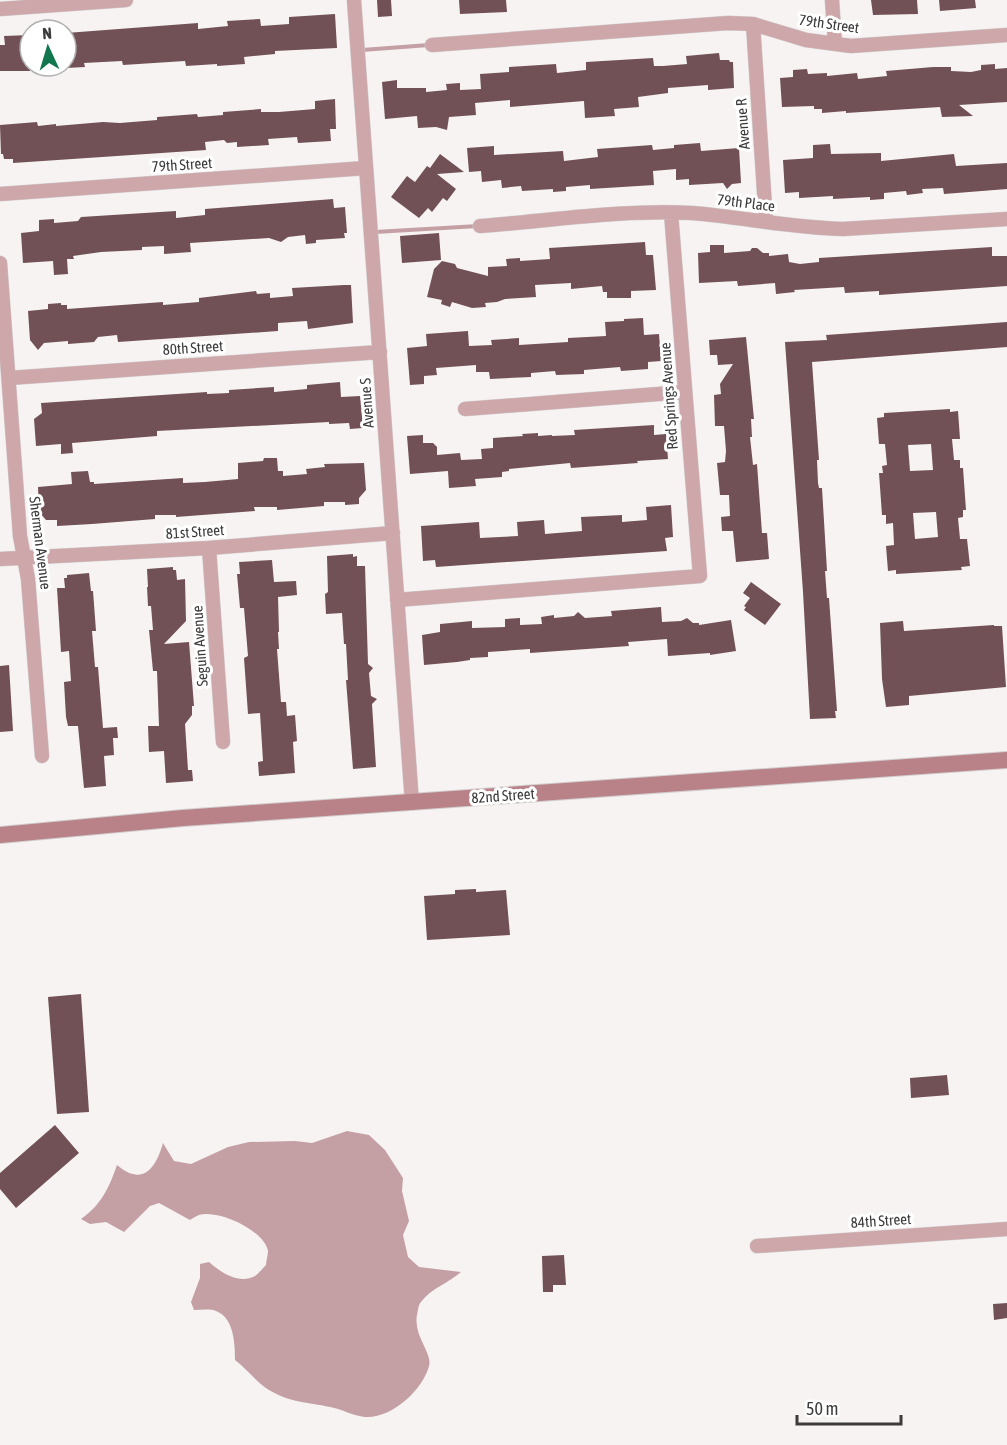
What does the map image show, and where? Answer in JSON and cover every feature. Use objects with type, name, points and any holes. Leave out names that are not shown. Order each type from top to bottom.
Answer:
[{"type":"main road","name":"82nd Street","points":[[0,835],[171,819],[1007,760]]},
{"type":"street","points":[[0,9],[126,0]]},
{"type":"street","name":"Avenue S","points":[[354,0],[412,803]]},
{"type":"street","points":[[832,0],[835,44]]},
{"type":"street","name":"79th Street","points":[[432,45],[728,23],[753,24],[806,40],[851,46],[1007,35]]},
{"type":"street","name":"Avenue R","points":[[753,24],[766,222]]},
{"type":"street","name":"79th Street","points":[[0,194],[366,168]]},
{"type":"street","name":"79th Place","points":[[480,226],[635,213],[692,213],[843,229],[1007,219]]},
{"type":"street","name":"Red Springs Avenue","points":[[397,600],[700,576],[671,213]]},
{"type":"street","name":"Sherman Avenue","points":[[0,263],[20,536],[28,579],[42,756]]},
{"type":"street","name":"80th Street","points":[[9,378],[380,352]]},
{"type":"street","points":[[465,409],[684,392]]},
{"type":"street","name":"81st Street","points":[[0,559],[209,548],[393,533]]},
{"type":"street","name":"Seguin Avenue","points":[[209,548],[223,742]]},
{"type":"street","name":"84th Street","points":[[757,1246],[1007,1229]]},
{"type":"shaded area","points":[[347,1131],[369,1135],[385,1150],[403,1178],[402,1191],[409,1221],[403,1235],[408,1257],[419,1267],[461,1272],[430,1293],[419,1305],[418,1330],[429,1361],[426,1375],[413,1393],[395,1408],[375,1416],[365,1417],[292,1400],[269,1390],[235,1360],[232,1330],[225,1318],[213,1310],[194,1310],[191,1302],[200,1278],[200,1264],[209,1262],[230,1276],[243,1279],[255,1276],[266,1265],[268,1251],[265,1243],[249,1229],[217,1215],[199,1215],[190,1220],[159,1203],[150,1206],[124,1232],[106,1222],[90,1224],[81,1219],[104,1195],[117,1165],[134,1174],[147,1172],[157,1160],[163,1143],[174,1161],[191,1164],[228,1147],[249,1142],[312,1143]]},
{"type":"building","points":[[377,0],[391,0],[392,16],[378,17]]},
{"type":"building","points":[[459,0],[506,0],[507,12],[460,14]]},
{"type":"building","points":[[871,0],[917,0],[918,14],[873,15]]},
{"type":"building","points":[[939,0],[975,0],[976,8],[940,11]]},
{"type":"building","points":[[335,14],[337,48],[275,51],[275,54],[244,57],[245,64],[186,66],[185,61],[123,65],[122,61],[84,63],[85,67],[78,67],[78,32],[198,23],[198,29],[228,26],[227,21],[260,19],[261,26],[289,24],[289,17]]},
{"type":"building","points":[[18,35],[18,71],[0,71],[0,45],[5,45],[4,36]]},
{"type":"building","points":[[719,53],[720,60],[733,62],[734,88],[708,90],[708,85],[668,88],[668,93],[638,97],[639,107],[614,109],[615,116],[585,118],[584,101],[510,107],[510,100],[475,103],[476,115],[449,117],[447,130],[436,127],[418,128],[417,116],[385,119],[382,82],[397,80],[397,88],[426,88],[426,92],[447,90],[446,84],[460,83],[460,90],[481,89],[480,74],[509,72],[509,67],[556,64],[557,73],[586,70],[586,62],[653,58],[654,66],[663,66],[687,64],[686,56]]},
{"type":"building","points":[[995,64],[995,69],[1007,68],[1007,102],[959,105],[973,116],[942,117],[940,107],[822,113],[822,109],[814,109],[814,106],[782,107],[780,78],[793,77],[793,70],[807,69],[808,74],[827,73],[827,76],[857,73],[858,79],[887,76],[886,71],[933,67],[951,67],[951,71],[971,72],[981,70],[981,65]]},
{"type":"building","points":[[335,99],[336,129],[330,129],[331,141],[298,143],[297,137],[268,139],[269,145],[237,147],[237,142],[227,143],[224,140],[205,142],[206,150],[13,163],[13,159],[4,159],[1,154],[0,125],[37,122],[38,126],[120,123],[157,120],[157,117],[197,114],[198,117],[223,115],[223,112],[261,109],[261,112],[279,112],[315,109],[315,101]]},
{"type":"building","points":[[700,143],[701,151],[739,148],[741,183],[732,184],[727,189],[723,183],[689,185],[689,179],[676,180],[676,169],[653,171],[654,185],[590,189],[590,185],[566,187],[566,191],[553,192],[553,189],[522,191],[521,186],[502,188],[501,180],[482,182],[481,171],[469,172],[467,148],[494,146],[494,155],[563,151],[564,161],[598,157],[597,149],[652,145],[653,150],[674,148],[674,145]]},
{"type":"building","points":[[830,144],[831,154],[881,153],[881,161],[954,154],[956,166],[1007,163],[1007,189],[944,194],[943,188],[922,189],[923,193],[907,195],[906,191],[884,193],[884,199],[870,200],[870,197],[799,198],[799,192],[785,193],[783,160],[813,158],[813,145]]},
{"type":"building","points":[[440,154],[464,172],[437,174],[456,189],[447,201],[443,198],[432,212],[428,208],[419,218],[391,197],[407,176],[415,182],[427,166],[430,168]]},
{"type":"building","points":[[333,199],[334,208],[345,207],[347,233],[344,233],[345,238],[316,240],[316,243],[306,244],[305,235],[288,237],[281,242],[269,238],[190,243],[191,252],[164,254],[164,246],[142,247],[142,250],[101,252],[67,259],[68,274],[54,275],[53,261],[23,263],[21,233],[39,231],[39,220],[54,219],[54,223],[78,221],[81,217],[176,211],[176,218],[205,215],[205,209]]},
{"type":"building","points":[[439,233],[441,260],[402,263],[400,236]]},
{"type":"building","points":[[645,242],[646,255],[653,255],[656,290],[631,291],[631,298],[607,298],[607,292],[603,292],[602,286],[571,289],[571,283],[535,285],[536,297],[485,303],[486,307],[472,308],[452,302],[450,307],[441,304],[442,300],[427,297],[434,269],[442,261],[455,264],[457,268],[488,276],[488,267],[507,266],[506,259],[520,258],[520,261],[550,259],[549,248]]},
{"type":"building","points":[[710,245],[724,245],[724,253],[750,251],[752,248],[757,248],[763,253],[769,253],[769,256],[788,254],[789,262],[800,264],[819,262],[819,258],[992,247],[992,256],[1007,256],[1007,286],[879,295],[879,291],[845,293],[844,287],[794,290],[795,292],[776,294],[775,283],[738,286],[737,281],[699,283],[698,253],[710,252]]},
{"type":"building","points":[[351,285],[353,323],[308,329],[307,321],[278,323],[278,331],[118,342],[117,335],[98,337],[94,342],[44,343],[38,350],[30,340],[28,311],[48,309],[48,304],[61,303],[61,305],[67,305],[67,309],[163,302],[163,305],[199,302],[199,298],[256,291],[257,294],[270,293],[270,298],[293,296],[292,288]]},
{"type":"building","points":[[643,318],[644,335],[659,334],[661,361],[648,362],[648,369],[621,371],[620,367],[584,370],[584,374],[556,375],[555,371],[531,373],[531,377],[490,379],[489,372],[476,372],[476,365],[436,368],[437,375],[424,376],[424,384],[410,385],[407,348],[427,346],[426,334],[468,331],[469,346],[492,345],[491,340],[519,338],[519,345],[568,342],[568,338],[606,336],[605,322]]},
{"type":"building","points":[[1007,322],[1007,347],[812,362],[819,460],[817,460],[818,483],[819,488],[822,488],[827,571],[825,571],[837,711],[835,711],[836,718],[810,719],[785,342],[827,340],[826,335]]},
{"type":"building","points":[[746,337],[754,419],[751,419],[752,437],[750,437],[753,465],[757,464],[762,533],[767,533],[769,559],[736,562],[733,531],[722,531],[721,517],[730,516],[729,495],[720,495],[717,463],[725,462],[726,451],[724,426],[715,426],[714,395],[721,394],[720,384],[733,364],[718,365],[717,355],[710,355],[709,340]]},
{"type":"building","points":[[340,382],[341,397],[360,396],[363,428],[350,429],[349,423],[329,424],[329,422],[157,431],[157,436],[72,443],[73,453],[61,454],[61,444],[36,446],[34,419],[42,413],[41,403],[207,392],[207,394],[229,393],[229,390],[274,387],[274,392],[307,389],[307,385]]},
{"type":"building","points":[[950,409],[950,412],[958,411],[960,439],[952,439],[954,460],[960,460],[960,468],[963,468],[966,510],[963,510],[963,517],[958,518],[960,539],[967,539],[970,566],[961,567],[962,570],[896,574],[896,570],[888,571],[886,546],[894,545],[893,523],[886,524],[886,515],[882,515],[879,473],[883,473],[882,466],[887,465],[885,444],[879,444],[877,418],[884,417],[884,413]],"holes":[[[931,444],[933,470],[910,471],[908,445]],[[936,512],[938,537],[915,539],[913,513]]]},
{"type":"building","points":[[654,425],[654,435],[666,434],[668,459],[571,468],[570,463],[509,469],[509,471],[502,472],[502,477],[475,479],[476,486],[449,488],[448,471],[410,474],[407,436],[423,435],[423,443],[433,443],[437,447],[437,455],[460,453],[461,460],[482,459],[481,449],[493,448],[493,438],[538,433],[538,436],[575,435],[574,430]]},
{"type":"building","points":[[264,458],[277,458],[278,471],[283,471],[283,476],[307,474],[306,469],[325,467],[324,464],[364,463],[366,490],[359,498],[359,504],[324,502],[324,506],[277,510],[277,507],[254,507],[255,511],[176,517],[176,515],[155,515],[155,519],[92,524],[57,526],[57,520],[46,520],[39,512],[38,487],[72,484],[71,472],[88,471],[90,482],[94,484],[183,478],[183,483],[205,482],[238,479],[238,463],[263,461]]},
{"type":"building","points":[[671,505],[673,537],[665,538],[667,551],[436,567],[435,560],[423,561],[421,526],[479,522],[480,538],[518,536],[517,522],[544,520],[545,534],[582,531],[581,517],[622,515],[622,522],[647,520],[646,507]]},
{"type":"building","points":[[353,554],[353,557],[357,556],[357,566],[365,566],[368,664],[373,668],[369,673],[371,696],[377,699],[372,704],[376,767],[353,769],[346,680],[348,680],[346,644],[344,644],[342,613],[326,614],[325,594],[328,592],[327,556]]},
{"type":"building","points":[[272,560],[274,582],[296,581],[297,595],[278,597],[279,649],[277,649],[281,702],[286,702],[287,716],[295,715],[297,741],[293,742],[295,773],[259,776],[258,762],[263,761],[260,713],[248,714],[244,658],[248,656],[244,608],[240,608],[237,574],[240,574],[239,562]]},
{"type":"building","points":[[173,567],[173,570],[176,570],[177,580],[185,579],[186,621],[164,644],[189,642],[194,706],[192,706],[192,715],[185,724],[188,770],[192,770],[193,781],[166,783],[164,751],[149,752],[148,726],[159,726],[157,671],[153,671],[149,630],[153,630],[151,606],[148,606],[147,569]]},
{"type":"building","points":[[89,573],[91,591],[93,591],[96,631],[92,631],[95,667],[98,667],[103,728],[117,727],[118,738],[113,738],[114,755],[104,756],[106,786],[84,788],[78,726],[68,726],[66,717],[64,682],[71,681],[69,651],[61,652],[57,588],[65,588],[64,578],[67,578],[67,575]]},
{"type":"building","points":[[751,582],[781,604],[765,625],[744,610],[750,598],[743,593]]},
{"type":"building","points":[[661,607],[662,622],[681,621],[687,618],[699,625],[731,620],[736,651],[710,655],[710,653],[668,656],[667,639],[628,642],[629,646],[530,653],[530,649],[488,652],[488,657],[424,665],[422,635],[440,632],[440,624],[472,621],[472,628],[505,627],[505,619],[520,618],[520,625],[542,624],[541,617],[554,615],[554,618],[574,616],[578,612],[585,618],[612,616],[611,611]]},
{"type":"building","points":[[903,621],[904,631],[1002,626],[1006,687],[909,696],[909,705],[886,707],[882,679],[880,623]]},
{"type":"building","points":[[9,665],[13,731],[0,732],[0,666]]},
{"type":"building","points":[[476,889],[476,892],[506,890],[510,935],[427,940],[424,896],[455,894],[455,890]]},
{"type":"building","points":[[81,994],[89,1112],[57,1114],[48,997]]},
{"type":"building","points":[[947,1075],[949,1095],[911,1098],[910,1078]]},
{"type":"building","points":[[55,1125],[79,1153],[16,1208],[0,1189],[0,1173]]},
{"type":"building","points":[[564,1255],[566,1285],[553,1285],[553,1292],[543,1292],[542,1256]]},
{"type":"building","points":[[1007,1303],[1007,1318],[994,1320],[993,1304]]},
{"type":"waterway","points":[[362,50],[429,45]]},
{"type":"waterway","points":[[375,232],[478,226]]}]
